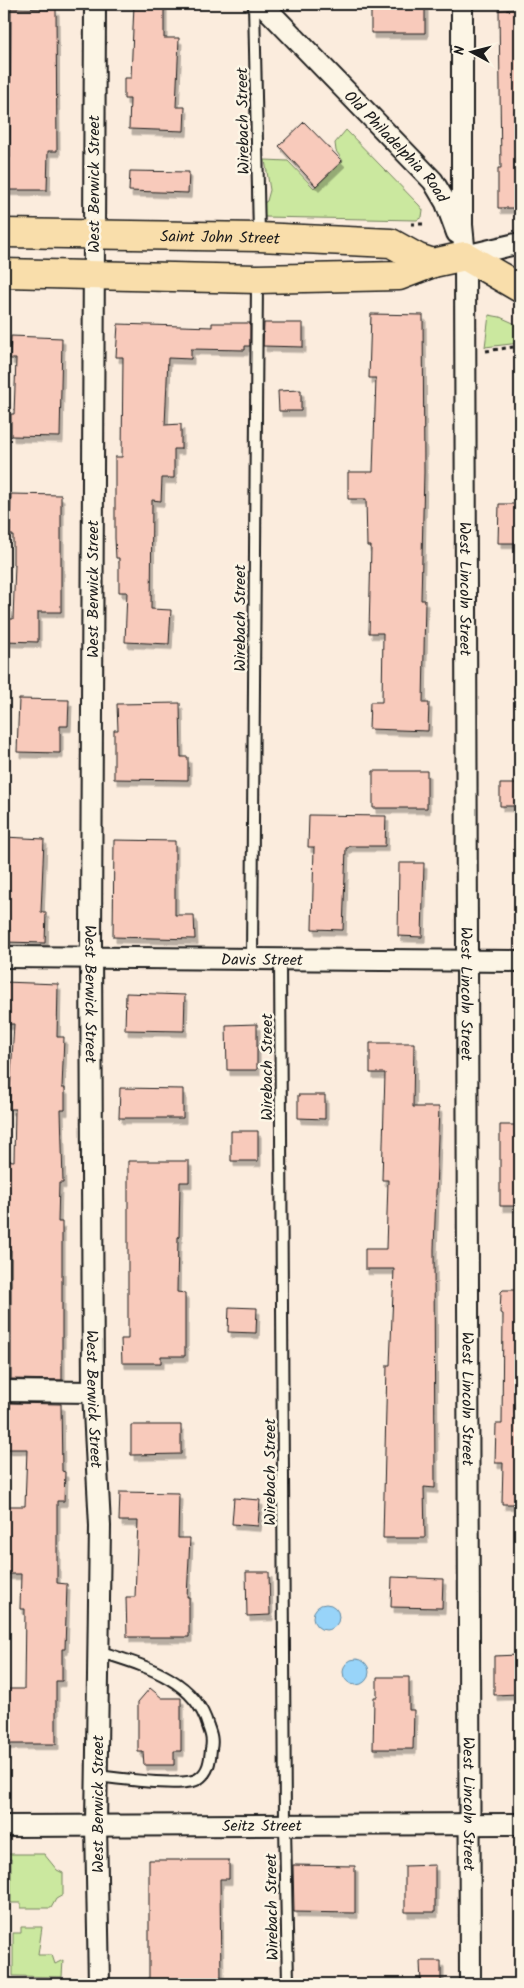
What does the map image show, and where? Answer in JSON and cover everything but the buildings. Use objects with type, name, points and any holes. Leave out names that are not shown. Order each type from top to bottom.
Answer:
[{"type":"main road","name":"Saint John Street","points":[[4,233],[391,242],[418,258],[432,263]]},
{"type":"main road","points":[[4,273],[257,278],[398,276],[432,263],[465,256],[520,288]]},
{"type":"street","name":"West Berwick Street","points":[[95,4],[92,274],[91,957],[93,1392],[100,1526],[96,1825],[99,1984]]},
{"type":"street","name":"Old Philadelphia Road","points":[[262,4],[433,181],[446,203],[465,256]]},
{"type":"street","name":"West Lincoln Street","points":[[462,4],[462,224],[465,256],[470,1984]]},
{"type":"street","points":[[465,256],[520,243]]},
{"type":"street","name":"Davis Street","points":[[4,957],[520,961]]},
{"type":"street","points":[[4,1391],[93,1392]]},
{"type":"street","name":"Seitz Street","points":[[4,1826],[520,1824]]},
{"type":"lane","name":"Wirebach Street","points":[[254,4],[260,238]]},
{"type":"lane","name":"Wirebach Street","points":[[252,958],[257,278]]},
{"type":"lane","name":"Wirebach Street","points":[[280,959],[285,1824],[288,1984]]},
{"type":"lane","points":[[97,1776],[176,1783],[198,1779],[209,1766],[212,1741],[204,1710],[187,1690],[164,1675],[98,1651]]},
{"type":"path","points":[[483,352],[520,346]]},
{"type":"green space","points":[[346,130],[419,205],[423,210],[422,217],[417,220],[264,217],[264,203],[267,201],[270,190],[265,160],[288,161],[314,188],[343,161],[336,151],[335,143]]},
{"type":"green space","points":[[489,315],[500,317],[520,326],[520,343],[485,347]]},
{"type":"green space","points":[[4,1854],[44,1854],[57,1870],[63,1873],[63,1895],[56,1899],[51,1908],[21,1908],[21,1903],[11,1903],[11,1859],[4,1859]]},
{"type":"green space","points":[[21,1927],[42,1927],[38,1955],[52,1955],[55,1964],[63,1960],[62,1977],[13,1976],[13,1933],[21,1933]]},
{"type":"water","points":[[326,1604],[335,1608],[339,1617],[335,1626],[326,1630],[317,1626],[313,1617],[317,1608]]},
{"type":"water","points":[[356,1659],[365,1663],[369,1672],[365,1681],[356,1685],[347,1681],[343,1672],[347,1663]]}]
